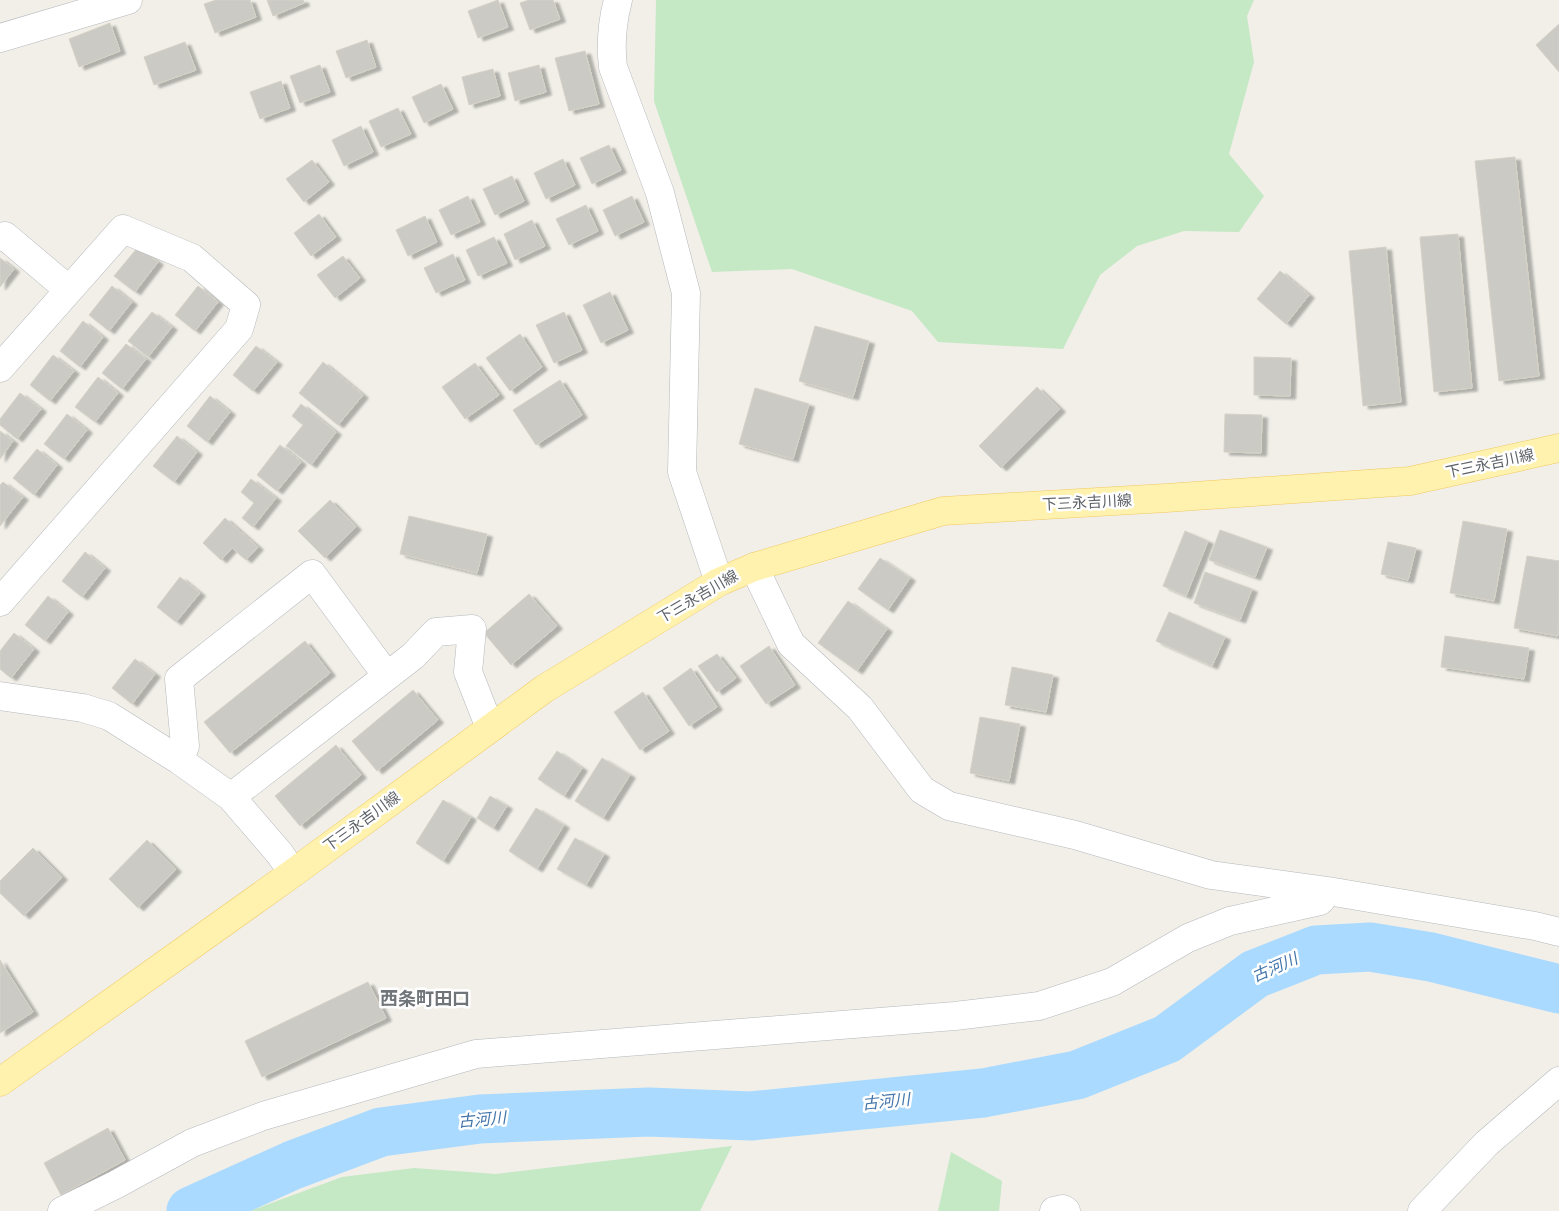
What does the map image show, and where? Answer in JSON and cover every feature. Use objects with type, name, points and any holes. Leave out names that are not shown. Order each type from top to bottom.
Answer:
[{"type":"main road","name":"下三永吉川線","points":[[0,1082],[293,873],[544,690],[719,582],[754,567],[942,511],[1410,481],[1559,448]]},
{"type":"street","points":[[0,38],[128,0]]},
{"type":"street","points":[[618,0],[612,28],[613,67],[660,193],[686,293],[682,472],[719,582]]},
{"type":"street","points":[[0,368],[123,229],[192,258],[246,305],[239,329],[0,602]]},
{"type":"street","points":[[0,237],[5,236],[69,290]]},
{"type":"street","points":[[754,567],[791,644],[860,708],[922,790],[949,806],[1075,835],[1211,875],[1328,891],[1559,932]]},
{"type":"street","points":[[179,760],[185,746],[179,679],[312,574],[387,676]]},
{"type":"street","points":[[231,797],[413,656],[436,632],[472,629],[468,672],[490,728]]},
{"type":"street","points":[[0,696],[83,708],[109,716],[179,760],[231,797],[280,854],[293,873]]},
{"type":"street","points":[[62,1211],[201,1140],[263,1116],[476,1054],[955,1016],[1039,1006],[1112,982],[1188,938],[1230,921],[1320,901],[1328,891]]},
{"type":"street","points":[[1422,1211],[1487,1143],[1557,1083]]},
{"type":"street","points":[[1054,1211],[1063,1209],[1066,1211]]},
{"type":"green space","points":[[656,0],[1254,0],[1247,16],[1254,62],[1229,154],[1264,196],[1239,232],[1184,231],[1137,246],[1100,275],[1063,349],[938,342],[912,311],[792,269],[712,272],[654,101]]},
{"type":"green space","points":[[732,1146],[700,1211],[250,1211],[342,1177],[414,1168],[496,1174]]},
{"type":"green space","points":[[951,1152],[1002,1181],[999,1211],[938,1211]]},
{"type":"building","points":[[216,0],[250,0],[256,17],[215,33],[204,4]]},
{"type":"building","points":[[267,0],[303,0],[304,3],[273,16]]},
{"type":"building","points":[[498,0],[508,27],[478,38],[468,11]]},
{"type":"building","points":[[529,0],[553,0],[560,19],[530,30],[520,3]]},
{"type":"building","points":[[110,23],[120,51],[79,67],[69,39]]},
{"type":"building","points":[[1559,24],[1559,72],[1536,45]]},
{"type":"building","points":[[367,40],[376,67],[346,78],[336,51]]},
{"type":"building","points":[[185,42],[196,70],[154,85],[144,57]]},
{"type":"building","points":[[585,51],[599,104],[569,111],[555,58]]},
{"type":"building","points":[[320,65],[330,92],[300,103],[290,76]]},
{"type":"building","points":[[539,65],[546,92],[515,101],[508,73]]},
{"type":"building","points":[[493,69],[500,96],[469,105],[462,77]]},
{"type":"building","points":[[281,81],[290,108],[260,119],[250,92]]},
{"type":"building","points":[[441,84],[453,109],[424,123],[412,97]]},
{"type":"building","points":[[398,108],[411,134],[381,147],[369,121]]},
{"type":"building","points":[[361,126],[373,152],[344,166],[332,140]]},
{"type":"building","points":[[609,145],[621,170],[592,184],[580,158]]},
{"type":"building","points":[[1515,157],[1539,376],[1499,381],[1475,161]]},
{"type":"building","points":[[563,159],[575,185],[546,199],[534,173]]},
{"type":"building","points":[[312,160],[329,182],[304,202],[286,179]]},
{"type":"building","points":[[512,176],[524,201],[495,215],[483,189]]},
{"type":"building","points":[[468,196],[480,222],[451,235],[439,210]]},
{"type":"building","points":[[632,196],[644,222],[615,236],[603,210]]},
{"type":"building","points":[[586,205],[598,231],[569,245],[556,219]]},
{"type":"building","points":[[319,214],[336,237],[311,256],[294,233]]},
{"type":"building","points":[[425,216],[437,242],[408,256],[396,230]]},
{"type":"building","points":[[532,220],[545,246],[515,260],[504,234]]},
{"type":"building","points":[[1458,234],[1472,388],[1434,392],[1420,237]]},
{"type":"building","points":[[494,237],[507,263],[478,276],[466,250]]},
{"type":"building","points":[[138,247],[158,262],[135,292],[114,276]]},
{"type":"building","points":[[1386,247],[1401,402],[1363,406],[1349,251]]},
{"type":"building","points":[[453,254],[465,280],[436,293],[424,268]]},
{"type":"building","points":[[343,256],[360,278],[335,298],[317,275]]},
{"type":"building","points":[[0,258],[14,269],[0,287]]},
{"type":"building","points":[[1280,271],[1309,295],[1286,324],[1257,299]]},
{"type":"building","points":[[112,286],[132,302],[109,331],[89,315]]},
{"type":"building","points":[[198,286],[218,302],[195,331],[175,315]]},
{"type":"building","points":[[610,292],[628,330],[601,343],[583,305]]},
{"type":"building","points":[[152,312],[172,327],[148,357],[128,341]]},
{"type":"building","points":[[564,312],[582,350],[554,363],[536,325]]},
{"type":"building","points":[[83,321],[103,337],[80,367],[60,351]]},
{"type":"building","points":[[815,326],[869,341],[853,397],[799,381]]},
{"type":"building","points":[[520,334],[542,367],[510,391],[486,358]]},
{"type":"building","points":[[126,344],[146,359],[122,389],[102,373]]},
{"type":"building","points":[[256,346],[277,362],[253,391],[233,375]]},
{"type":"building","points":[[53,355],[74,371],[50,401],[30,385]]},
{"type":"building","points":[[1254,357],[1291,358],[1290,396],[1254,395]]},
{"type":"building","points":[[323,362],[363,395],[338,425],[299,393]]},
{"type":"building","points":[[475,363],[499,395],[465,419],[442,387]]},
{"type":"building","points":[[98,377],[118,393],[95,422],[75,407]]},
{"type":"building","points":[[560,380],[582,415],[536,445],[513,410]]},
{"type":"building","points":[[1037,387],[1060,409],[1001,468],[979,446]]},
{"type":"building","points":[[755,388],[809,404],[793,459],[739,444]]},
{"type":"building","points":[[20,393],[41,409],[17,439],[0,425],[0,419]]},
{"type":"building","points":[[210,396],[230,412],[207,442],[187,426]]},
{"type":"building","points":[[301,404],[336,432],[311,465],[286,446],[303,425],[292,416]]},
{"type":"building","points":[[67,414],[87,430],[64,459],[44,444]]},
{"type":"building","points":[[1225,414],[1262,415],[1261,453],[1224,452]]},
{"type":"building","points":[[0,431],[13,441],[0,459]]},
{"type":"building","points":[[177,436],[197,452],[174,482],[153,466]]},
{"type":"building","points":[[280,445],[301,462],[277,491],[257,475]]},
{"type":"building","points":[[37,449],[57,465],[34,495],[13,478]]},
{"type":"building","points":[[251,479],[276,498],[253,527],[242,518],[254,503],[241,492]]},
{"type":"building","points":[[3,482],[23,497],[0,526],[0,485]]},
{"type":"building","points":[[330,500],[356,527],[325,558],[298,531]]},
{"type":"building","points":[[409,516],[487,534],[477,573],[400,554]]},
{"type":"building","points":[[225,518],[258,547],[246,560],[232,548],[221,560],[203,543]]},
{"type":"building","points":[[1463,521],[1507,529],[1494,601],[1450,593]]},
{"type":"building","points":[[1220,530],[1267,547],[1255,577],[1209,560]]},
{"type":"building","points":[[1185,531],[1208,541],[1186,596],[1163,586]]},
{"type":"building","points":[[1388,542],[1416,548],[1408,580],[1381,574]]},
{"type":"building","points":[[85,552],[105,568],[82,597],[62,581]]},
{"type":"building","points":[[1527,556],[1559,561],[1558,636],[1514,628]]},
{"type":"building","points":[[880,558],[910,578],[888,610],[858,589]]},
{"type":"building","points":[[1205,572],[1252,589],[1240,620],[1194,603]]},
{"type":"building","points":[[180,577],[200,593],[176,622],[157,607]]},
{"type":"building","points":[[529,594],[557,626],[511,665],[484,633]]},
{"type":"building","points":[[48,596],[68,612],[45,641],[25,625]]},
{"type":"building","points":[[848,601],[887,629],[857,671],[818,643]]},
{"type":"building","points":[[1169,612],[1225,637],[1212,666],[1156,641]]},
{"type":"building","points":[[14,633],[34,649],[11,678],[0,669],[0,651]]},
{"type":"building","points":[[1445,636],[1529,648],[1524,679],[1441,667]]},
{"type":"building","points":[[305,641],[330,673],[230,753],[204,722]]},
{"type":"building","points":[[769,646],[795,685],[766,704],[740,666]]},
{"type":"building","points":[[717,654],[736,678],[717,692],[698,666]]},
{"type":"building","points":[[135,659],[155,674],[132,704],[112,688]]},
{"type":"building","points":[[1012,667],[1053,675],[1046,712],[1005,705]]},
{"type":"building","points":[[691,668],[717,707],[689,726],[663,688]]},
{"type":"building","points":[[413,690],[438,720],[377,771],[352,741]]},
{"type":"building","points":[[643,692],[669,731],[640,750],[614,712]]},
{"type":"building","points":[[980,717],[1020,724],[1009,781],[970,773]]},
{"type":"building","points":[[336,745],[361,775],[300,826],[275,796]]},
{"type":"building","points":[[557,751],[582,768],[564,796],[538,779]]},
{"type":"building","points":[[602,758],[630,775],[603,818],[575,801]]},
{"type":"building","points":[[490,796],[507,806],[493,828],[477,818]]},
{"type":"building","points":[[443,800],[471,817],[443,861],[416,843]]},
{"type":"building","points":[[536,808],[564,825],[537,869],[509,851]]},
{"type":"building","points":[[575,838],[604,854],[586,885],[557,869]]},
{"type":"building","points":[[147,840],[176,869],[138,908],[109,879]]},
{"type":"building","points":[[33,848],[62,877],[24,916],[0,893],[0,881]]},
{"type":"building","points":[[0,960],[33,1012],[0,1033]]},
{"type":"building","points":[[368,982],[386,1018],[262,1077],[245,1041]]},
{"type":"building","points":[[108,1128],[125,1160],[61,1195],[44,1163]]},
{"type":"waterway","name":"古河川","points":[[191,1211],[293,1165],[381,1132],[480,1119],[649,1112],[751,1116],[983,1093],[1077,1075],[1167,1039],[1255,974],[1316,950],[1370,947],[1431,957],[1559,989]]},
{"type":"district","name":"西条町田口","points":[[425,1000]]}]
